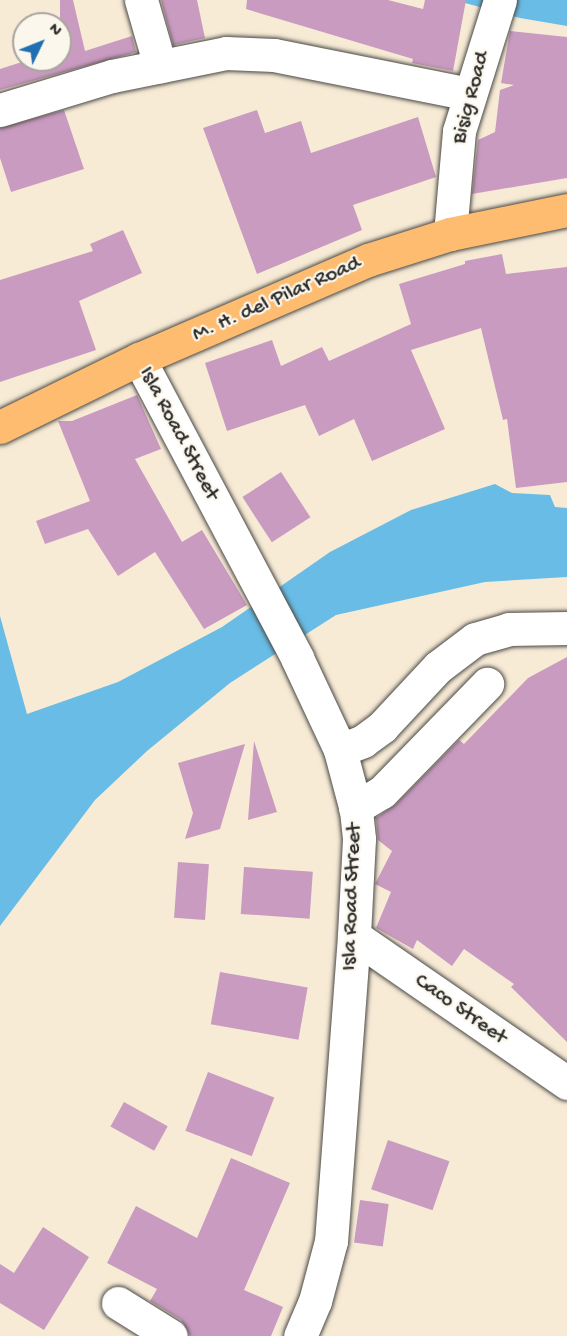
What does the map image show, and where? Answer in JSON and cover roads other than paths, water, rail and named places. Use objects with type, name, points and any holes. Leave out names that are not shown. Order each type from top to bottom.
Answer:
[{"type":"main road","name":"M. H. del Pilar Road","points":[[0,427],[139,359],[368,260],[450,234],[567,210]]},
{"type":"street","points":[[141,0],[160,66]]},
{"type":"street","name":"Bisig Road","points":[[450,234],[459,131],[497,10]]},
{"type":"street","points":[[0,110],[160,66],[226,53],[274,55],[470,94]]},
{"type":"street","name":"Isla Road Street","points":[[139,359],[259,584],[367,802],[359,838],[354,936],[331,1241],[315,1301],[300,1336]]},
{"type":"street","points":[[340,750],[363,741],[382,727],[438,667],[475,639],[509,629],[567,628]]},
{"type":"street","points":[[367,802],[487,684]]},
{"type":"street","name":"Caco Street","points":[[354,936],[567,1083]]},
{"type":"street","points":[[118,1303],[171,1336]]},
{"type":"water","points":[[454,0],[567,0],[567,26],[520,18]]},
{"type":"water","points":[[495,484],[512,493],[550,495],[555,507],[567,508],[567,577],[485,582],[336,615],[230,683],[147,751],[95,800],[0,926],[0,616],[27,714],[118,682],[222,627],[330,552],[411,510]]}]
